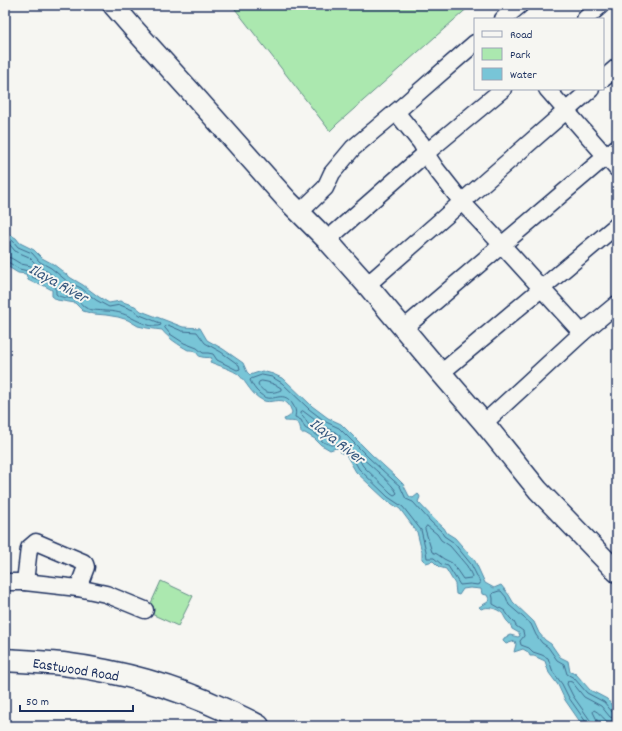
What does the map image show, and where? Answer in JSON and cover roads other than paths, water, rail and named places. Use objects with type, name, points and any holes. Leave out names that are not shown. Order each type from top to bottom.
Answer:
[{"type":"main road","name":"Eastwood Road","points":[[5,660],[62,664],[102,670],[138,679],[181,691],[258,726]]},
{"type":"street","points":[[114,5],[287,200],[327,240],[367,285],[484,423],[538,490],[617,572]]},
{"type":"street","points":[[504,18],[520,5]]},
{"type":"street","points":[[586,18],[602,5]]},
{"type":"street","points":[[300,212],[325,188],[332,173],[353,148],[474,44]]},
{"type":"street","points":[[604,77],[617,67]]},
{"type":"street","points":[[327,240],[426,153],[502,90]]},
{"type":"street","points":[[548,90],[566,111],[612,152],[617,169]]},
{"type":"street","points":[[367,285],[590,90]]},
{"type":"street","points":[[396,112],[421,143],[436,170],[462,202],[582,333]]},
{"type":"street","points":[[403,328],[612,152]]},
{"type":"street","points":[[441,374],[617,225]]},
{"type":"street","points":[[484,423],[582,333],[617,304]]},
{"type":"street","points":[[25,582],[29,548],[36,542],[86,564],[78,588]]},
{"type":"street","points":[[5,582],[25,582],[78,588],[106,594],[145,610]]},
{"type":"water","name":"Ilaya River","points":[[5,232],[16,238],[20,243],[34,250],[42,258],[109,303],[120,301],[135,306],[141,311],[183,327],[200,328],[207,340],[243,363],[250,375],[262,371],[284,379],[312,406],[328,418],[341,424],[403,484],[409,496],[413,498],[418,494],[419,495],[420,497],[418,502],[444,528],[447,533],[455,538],[475,561],[485,583],[494,588],[501,585],[513,602],[534,622],[539,633],[545,640],[551,644],[560,657],[568,661],[570,672],[576,674],[590,690],[607,699],[617,712],[617,726],[583,726],[549,673],[545,661],[534,656],[530,656],[528,652],[523,649],[514,652],[516,644],[515,641],[506,644],[503,641],[504,638],[510,635],[520,636],[519,633],[512,629],[500,611],[492,608],[481,609],[479,607],[488,602],[489,599],[487,595],[482,594],[481,589],[470,588],[463,589],[459,595],[456,594],[455,584],[446,569],[439,567],[433,561],[426,563],[422,559],[422,552],[417,532],[400,509],[386,500],[356,472],[345,453],[341,453],[340,449],[336,448],[330,450],[305,433],[301,433],[298,423],[285,421],[284,419],[289,417],[292,412],[289,405],[282,401],[268,402],[258,398],[237,373],[210,362],[212,358],[201,357],[195,351],[188,350],[177,344],[162,330],[138,326],[128,320],[118,317],[83,311],[75,303],[57,300],[52,296],[52,290],[41,284],[28,280],[26,274],[18,273],[5,265]]}]
